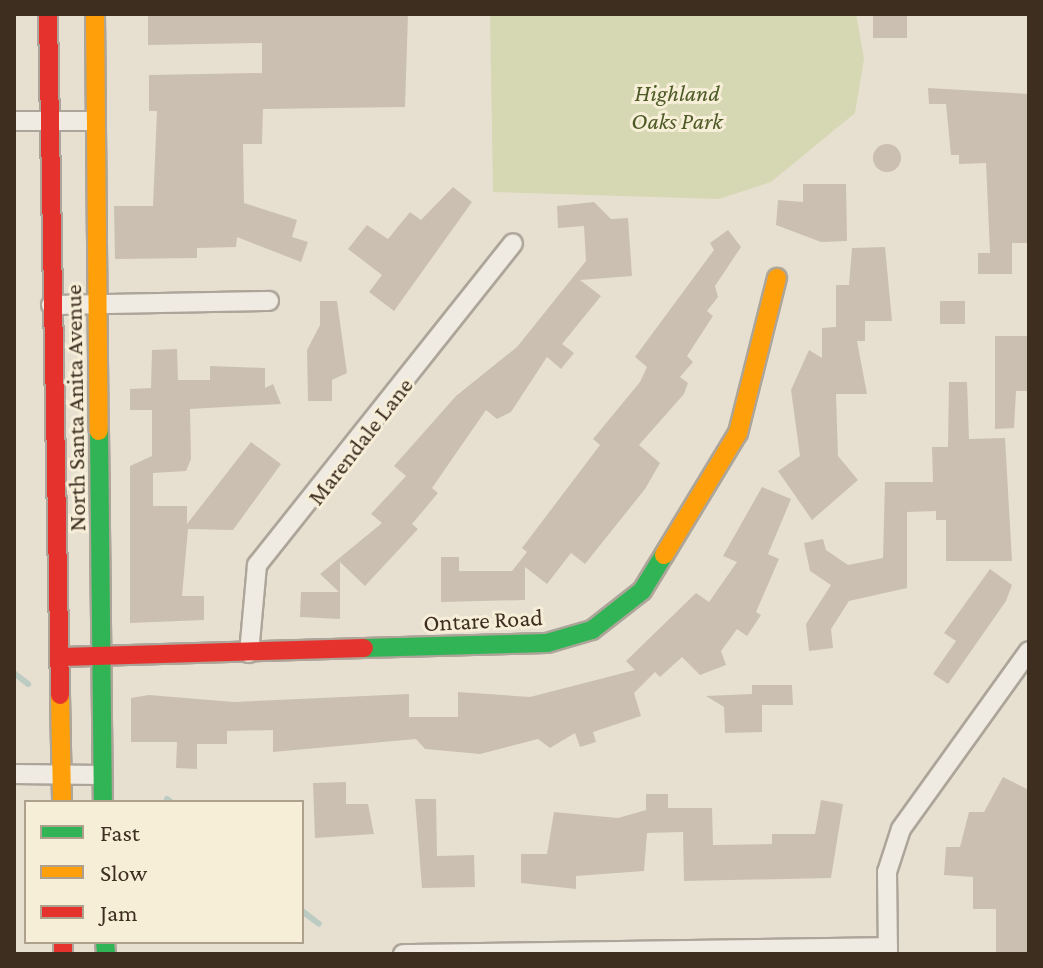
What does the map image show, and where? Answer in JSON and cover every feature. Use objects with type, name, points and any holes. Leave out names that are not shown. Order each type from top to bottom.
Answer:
[{"type":"street","name":"North Santa Anita Avenue","points":[[48,14],[51,305],[62,657],[62,800]]},
{"type":"street","name":"North Santa Anita Avenue","points":[[95,14],[103,800]]},
{"type":"street","points":[[14,121],[95,121]]},
{"type":"street","name":"Marendale Lane","points":[[249,653],[257,565],[513,243]]},
{"type":"street","name":"Ontare Road","points":[[62,657],[547,643],[592,630],[642,591],[738,433],[777,278]]},
{"type":"street","points":[[51,305],[269,301]]},
{"type":"street","points":[[403,954],[888,950],[887,872],[901,829],[1029,651]]},
{"type":"street","points":[[14,774],[102,775]]},
{"type":"green space","name":"Highland Oaks Park","points":[[490,14],[856,14],[864,59],[855,113],[771,182],[719,199],[493,192]]},
{"type":"building","points":[[148,14],[408,14],[405,107],[263,109],[262,144],[243,144],[244,203],[297,220],[292,237],[308,242],[301,262],[237,237],[236,247],[197,248],[197,258],[115,259],[114,206],[153,206],[157,111],[149,111],[149,75],[262,73],[262,43],[148,45]]},
{"type":"building","points":[[873,14],[907,14],[907,38],[873,38]]},
{"type":"building","points":[[928,88],[1029,94],[1029,243],[1012,243],[1012,274],[978,274],[978,253],[990,253],[986,163],[959,164],[959,155],[951,155],[946,104],[929,104]]},
{"type":"building","points":[[887,144],[897,148],[901,158],[897,168],[887,172],[877,168],[873,158],[877,148]]},
{"type":"building","points":[[803,184],[846,184],[847,241],[821,242],[776,225],[778,200],[803,202]]},
{"type":"building","points":[[453,187],[472,202],[394,311],[369,292],[382,275],[348,249],[367,225],[388,239],[410,212],[421,220]]},
{"type":"building","points":[[594,202],[611,219],[628,218],[632,276],[580,280],[601,296],[562,344],[574,353],[561,369],[547,357],[511,412],[497,419],[486,410],[432,488],[438,493],[412,524],[418,529],[365,586],[340,562],[340,619],[300,617],[301,592],[339,592],[320,574],[382,523],[371,514],[406,476],[394,466],[456,396],[517,347],[586,261],[584,226],[558,228],[557,206]]},
{"type":"building","points":[[728,230],[741,247],[715,286],[718,297],[707,311],[713,316],[687,356],[693,362],[680,377],[688,383],[684,394],[639,445],[660,463],[645,489],[585,564],[571,553],[547,584],[525,567],[525,600],[441,602],[441,557],[459,557],[459,571],[512,571],[527,552],[522,548],[600,445],[593,439],[640,382],[647,367],[635,357],[714,250],[710,243]]},
{"type":"building","points":[[885,247],[892,321],[865,321],[865,341],[857,341],[867,394],[836,394],[838,456],[858,480],[812,520],[778,471],[800,456],[791,390],[809,350],[822,358],[822,328],[836,327],[836,285],[849,285],[852,248]]},
{"type":"building","points":[[320,301],[337,301],[347,373],[332,380],[332,401],[308,401],[307,350],[320,325]]},
{"type":"building","points":[[940,301],[965,301],[965,324],[940,324]]},
{"type":"building","points":[[995,336],[1027,336],[1028,391],[1016,391],[1014,428],[995,429]]},
{"type":"building","points":[[177,349],[178,380],[210,380],[210,366],[265,368],[265,388],[273,384],[281,404],[190,409],[191,459],[186,471],[153,473],[153,506],[187,506],[187,524],[251,442],[281,464],[233,530],[188,529],[182,596],[204,596],[204,620],[130,623],[130,466],[152,456],[152,410],[130,410],[130,389],[151,388],[152,350]]},
{"type":"building","points":[[949,382],[967,382],[969,439],[1005,438],[1012,561],[946,561],[946,520],[936,520],[936,511],[907,512],[907,588],[849,601],[831,629],[833,648],[809,651],[806,624],[831,585],[810,571],[804,543],[823,539],[826,550],[848,565],[883,558],[885,482],[933,482],[932,447],[948,447]]},
{"type":"building","points":[[762,487],[791,499],[768,554],[779,559],[756,612],[761,615],[747,636],[737,629],[721,651],[726,665],[700,675],[682,657],[660,677],[655,672],[634,693],[641,716],[593,732],[596,742],[580,747],[575,733],[550,748],[538,739],[480,754],[425,749],[416,739],[273,752],[273,730],[227,731],[227,744],[197,744],[197,769],[176,768],[177,742],[131,742],[131,698],[149,695],[234,702],[409,694],[409,717],[458,717],[458,692],[530,697],[635,670],[626,661],[696,593],[709,602],[737,562],[723,556]]},
{"type":"building","points":[[990,569],[1012,585],[1006,601],[948,684],[933,674],[956,641],[944,633]]},
{"type":"building","points":[[752,685],[792,685],[793,705],[762,705],[762,732],[725,733],[724,707],[706,696],[752,694]]},
{"type":"building","points":[[1003,777],[1029,790],[1029,954],[996,954],[996,909],[973,909],[973,877],[944,875],[946,847],[960,847],[969,812],[984,812]]},
{"type":"building","points":[[346,782],[346,804],[368,804],[374,834],[315,838],[313,783]]},
{"type":"building","points":[[646,794],[668,794],[668,808],[712,808],[713,845],[772,844],[772,834],[815,834],[821,800],[843,804],[831,878],[684,881],[683,832],[647,833],[644,871],[576,876],[576,889],[521,883],[521,854],[547,854],[554,812],[618,818],[646,810]]},
{"type":"building","points":[[415,799],[436,799],[437,856],[474,855],[475,887],[422,888]]},
{"type":"waterway","points":[[14,673],[28,684]]},
{"type":"waterway","points":[[304,913],[319,924]]},
{"type":"traffic: fast","points":[[99,431],[103,800]]},
{"type":"traffic: fast","points":[[364,648],[547,643],[592,630],[642,591],[664,555]]},
{"type":"traffic: fast","points":[[105,944],[106,954]]},
{"type":"traffic: slow","points":[[95,14],[99,431]]},
{"type":"traffic: slow","points":[[664,555],[738,433],[777,278]]},
{"type":"traffic: slow","points":[[60,695],[62,800]]},
{"type":"traffic: jam","points":[[48,14],[60,695]]},
{"type":"traffic: jam","points":[[62,657],[364,648]]},
{"type":"traffic: jam","points":[[63,944],[63,954]]}]
